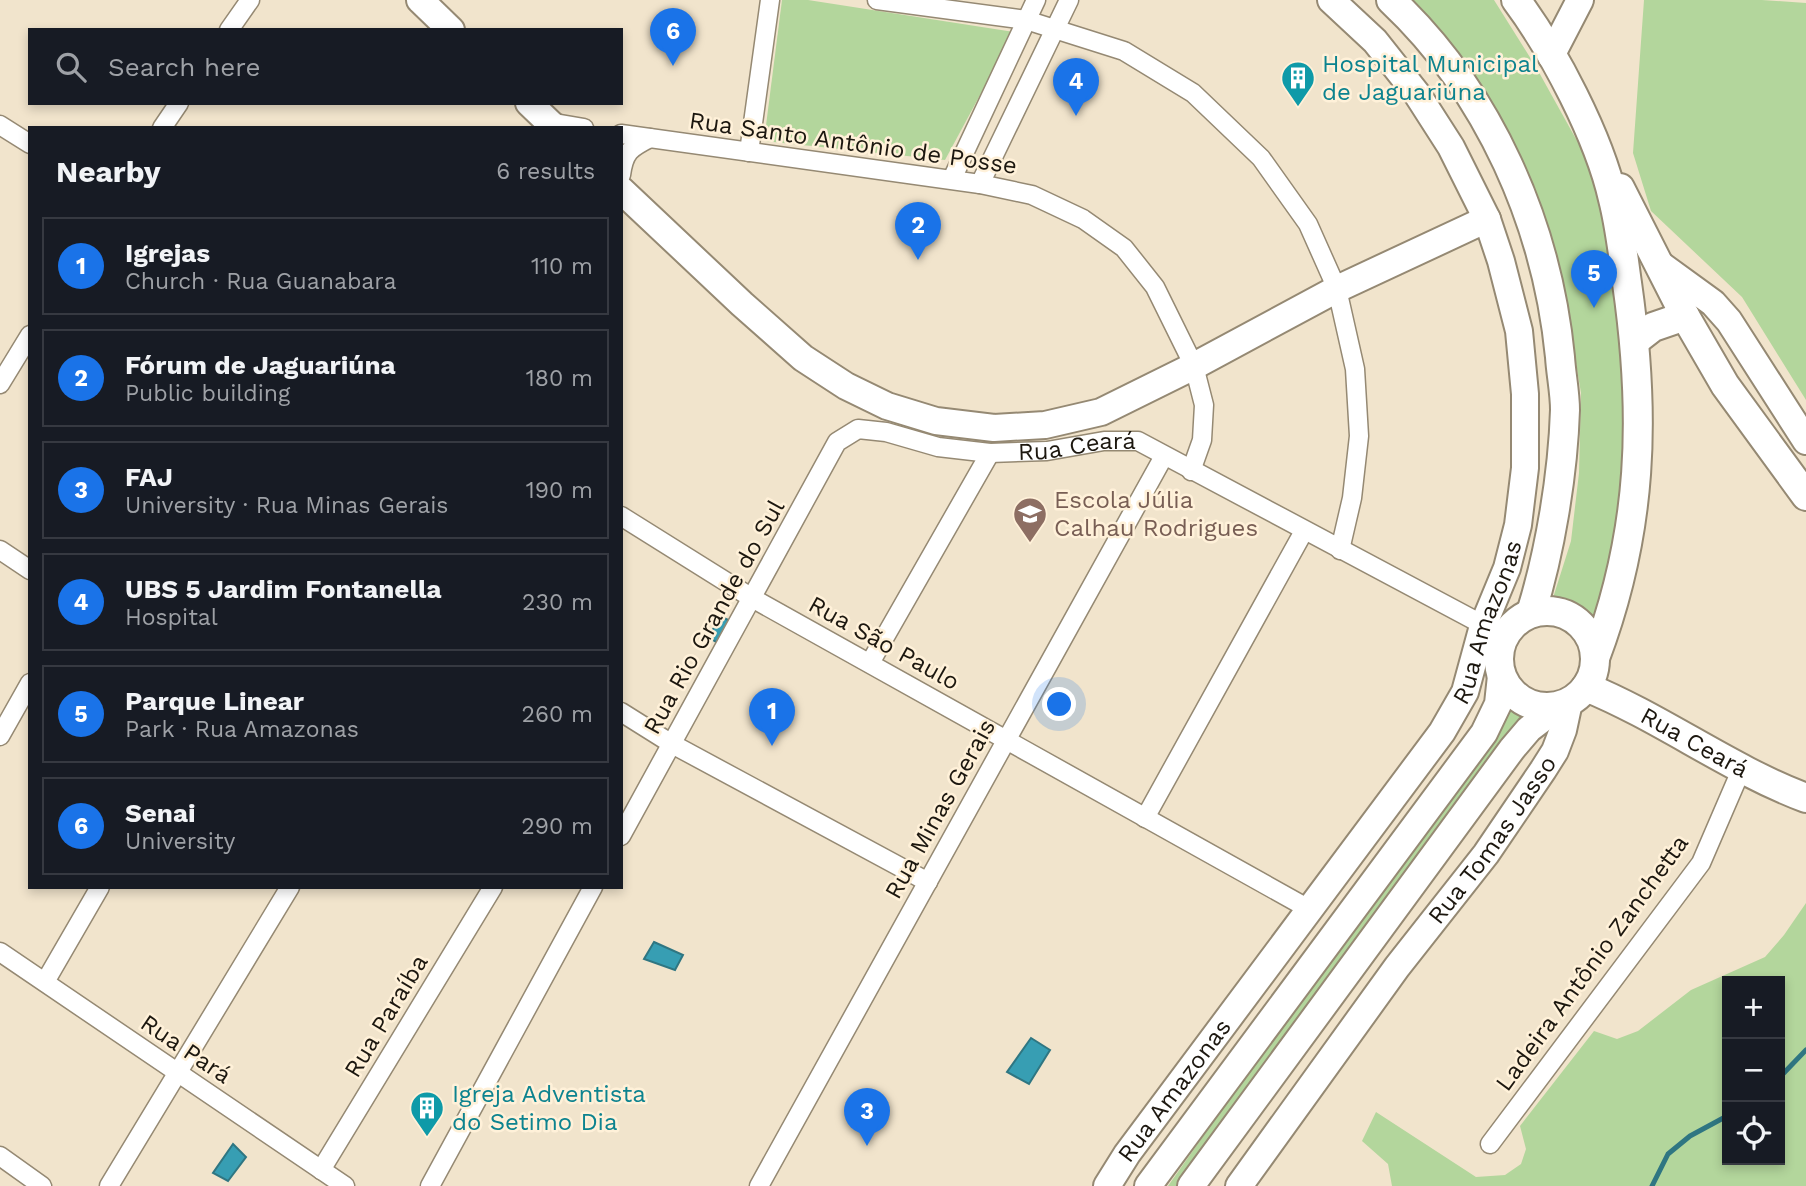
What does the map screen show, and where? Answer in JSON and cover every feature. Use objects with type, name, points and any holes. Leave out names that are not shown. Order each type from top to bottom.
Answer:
[{"type":"main road","points":[[1391,0],[1443,58],[1482,111],[1512,172],[1540,251],[1556,316],[1565,408],[1558,478],[1541,581],[1531,613]]},
{"type":"main road","points":[[1523,10],[1587,125],[1685,316],[1725,385],[1806,496]]},
{"type":"main road","points":[[1587,125],[1613,197],[1635,341],[1640,424],[1636,489],[1623,570],[1611,615],[1595,658],[1593,675],[1571,698],[1542,708],[1526,703],[1509,691],[1501,676],[1494,631],[1531,613],[1548,611],[1570,617],[1583,627],[1592,642],[1595,658]]},
{"type":"main road","points":[[1635,341],[1653,327],[1685,316]]},
{"type":"main road","name":"Rua Ceará","points":[[1571,698],[1621,701],[1742,768],[1806,798]]},
{"type":"street","points":[[230,28],[250,0]]},
{"type":"street","points":[[420,0],[449,28]]},
{"type":"street","points":[[749,152],[770,0]]},
{"type":"street","points":[[877,0],[1026,20],[1124,51],[1193,93],[1261,158],[1308,224],[1337,289],[1355,369],[1359,436],[1352,498],[1340,550]]},
{"type":"street","points":[[952,179],[1036,0]]},
{"type":"street","points":[[980,184],[1069,0]]},
{"type":"street","name":"Rua Amazonas","points":[[1107,1186],[1127,1154],[1442,732],[1465,692],[1494,631],[1518,525],[1525,467],[1525,394],[1519,331],[1502,261],[1487,219],[1451,148],[1417,94],[1375,41],[1331,0]]},
{"type":"street","points":[[1523,10],[1550,16],[1563,0]]},
{"type":"street","points":[[1550,56],[1580,0]]},
{"type":"street","points":[[163,126],[178,105]]},
{"type":"street","points":[[531,105],[552,125]]},
{"type":"street","points":[[0,125],[28,143]]},
{"type":"street","name":"Rua Santo Antônio de Posse","points":[[623,134],[980,184],[1032,195],[1083,219],[1124,248],[1155,287],[1194,366],[1203,405],[1202,440],[1191,471]]},
{"type":"street","name":"Rua Santo Antônio de Posse","points":[[623,159],[633,146],[650,138]]},
{"type":"street","points":[[627,195],[803,358],[846,386],[887,405],[936,421],[994,428],[1045,425],[1101,412],[1194,366],[1337,289],[1487,219]]},
{"type":"street","points":[[1658,263],[1713,303],[1729,321],[1806,441]]},
{"type":"street","points":[[0,384],[28,338]]},
{"type":"street","name":"Rua Ceará","points":[[858,429],[886,432],[938,447],[990,453],[1047,451],[1104,441],[1138,441],[1494,631]]},
{"type":"street","name":"Rua Rio Grande do Sul","points":[[623,832],[837,442],[858,429]]},
{"type":"street","points":[[870,663],[990,453]]},
{"type":"street","name":"Rua Minas Gerais","points":[[760,1186],[1164,456]]},
{"type":"street","name":"Rua São Paulo","points":[[623,517],[752,598],[1309,909]]},
{"type":"street","points":[[1146,818],[1304,531]]},
{"type":"street","points":[[0,550],[28,569]]},
{"type":"street","points":[[1148,1186],[1484,733],[1498,704],[1501,676]]},
{"type":"street","points":[[0,736],[28,687]]},
{"type":"street","points":[[1191,1186],[1370,946],[1512,749],[1529,729],[1571,698]]},
{"type":"street","name":"Rua Tomas Jasso","points":[[1239,1186],[1397,967],[1486,853],[1543,770],[1555,751],[1571,698]]},
{"type":"street","points":[[623,713],[672,744],[928,882]]},
{"type":"street","name":"Ladeira Antônio Zanchetta","points":[[1490,1144],[1701,863],[1742,768]]},
{"type":"street","points":[[45,982],[99,889]]},
{"type":"street","points":[[109,1186],[289,889]]},
{"type":"street","name":"Rua Paraíba","points":[[321,1170],[492,889]]},
{"type":"street","points":[[430,1186],[592,889]]},
{"type":"street","name":"Rua Pará","points":[[0,952],[345,1186]]},
{"type":"street","points":[[0,1156],[42,1186]]},
{"type":"green space","points":[[782,0],[808,0],[1014,32],[945,160],[764,141]]},
{"type":"green space","points":[[1410,0],[1494,0],[1536,67],[1596,175],[1623,318],[1625,518],[1600,628],[1580,608],[1552,601],[1571,541],[1579,473],[1581,393],[1565,298],[1466,69]]},
{"type":"green space","points":[[1644,0],[1762,0],[1806,3],[1806,400],[1742,297],[1651,211],[1633,153]]},
{"type":"green space","points":[[1509,702],[1540,714],[1188,1186],[1168,1186]]},
{"type":"green space","points":[[1806,903],[1806,1186],[1392,1186],[1388,1164],[1362,1141],[1376,1112],[1476,1177],[1505,1175],[1521,1164],[1526,1149],[1520,1126],[1594,1031],[1617,1039],[1638,1031],[1691,990],[1722,976],[1722,1165],[1785,1165],[1785,976],[1722,976],[1765,957]]},
{"type":"water","points":[[721,617],[731,621],[718,643],[708,637]]},
{"type":"water","points":[[654,942],[683,955],[675,970],[644,959]]},
{"type":"water","points":[[1031,1038],[1050,1050],[1029,1084],[1007,1072]]},
{"type":"water","points":[[233,1144],[246,1157],[228,1181],[213,1173]]},
{"type":"waterway","points":[[1785,1072],[1806,1050]]},
{"type":"waterway","points":[[1652,1186],[1668,1154],[1690,1136],[1722,1119]]},
{"type":"place","name":"Senai","points":[[673,66]]},
{"type":"place","name":"Hospital Municipal de Jaguariúna","points":[[1298,108]]},
{"type":"place","name":"UBS 5 Jardim Fontanella","points":[[1076,116]]},
{"type":"place","name":"Fórum de Jaguariúna","points":[[918,260]]},
{"type":"place","name":"Parque Linear","points":[[1594,308]]},
{"type":"place","name":"Escola Júlia Calhau Rodrigues","points":[[1030,544]]},
{"type":"place","name":"Igrejas","points":[[772,746]]},
{"type":"place","name":"Igreja Adventista do Setimo Dia","points":[[427,1138]]},
{"type":"place","name":"FAJ","points":[[867,1146]]}]
